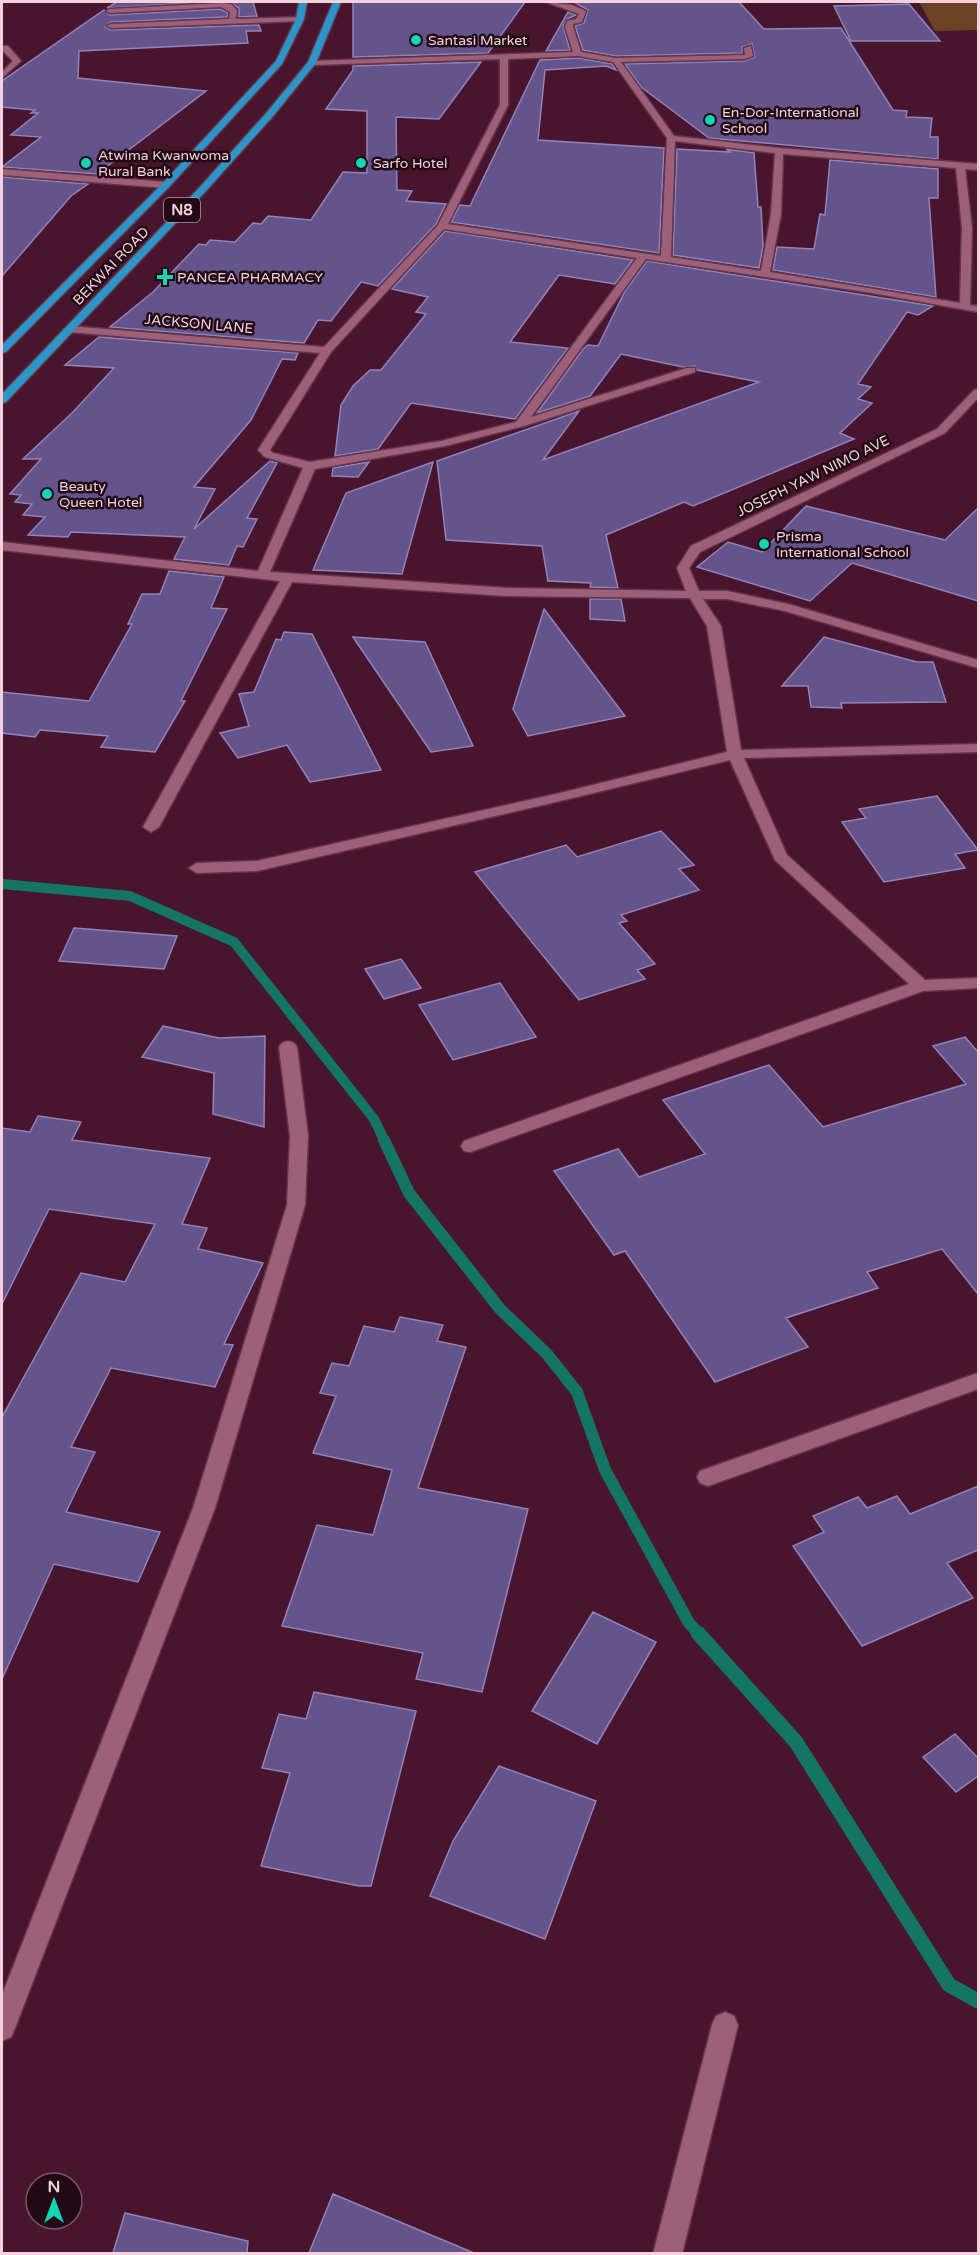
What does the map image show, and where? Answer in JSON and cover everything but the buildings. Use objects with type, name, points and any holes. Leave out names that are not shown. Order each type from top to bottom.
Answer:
[{"type":"highway","name":"BEKWAI ROAD","points":[[2,350],[166,185],[279,62],[300,19],[303,2]]},
{"type":"highway","name":"BEKWAI ROAD","points":[[2,400],[203,189],[271,113],[312,63],[337,2]]},
{"type":"street","points":[[550,2],[572,7],[583,13],[579,20],[570,23],[569,27],[578,54]]},
{"type":"street","points":[[110,12],[221,5],[228,6],[234,12],[232,21]]},
{"type":"street","points":[[111,26],[300,19]]},
{"type":"street","points":[[222,37],[220,25],[274,20]]},
{"type":"street","points":[[2,48],[5,48],[17,61],[2,76]]},
{"type":"street","points":[[312,63],[578,54],[616,60],[745,57],[750,56],[748,48]]},
{"type":"street","points":[[504,57],[504,105],[442,226],[327,350],[264,450],[269,455],[310,466],[441,444],[520,424],[691,370]]},
{"type":"street","points":[[616,60],[671,138],[666,261]]},
{"type":"street","points":[[671,138],[779,151],[978,166]]},
{"type":"street","points":[[765,275],[776,214],[779,151]]},
{"type":"street","points":[[960,165],[967,228],[965,305]]},
{"type":"street","points":[[2,172],[166,185]]},
{"type":"street","points":[[442,226],[965,305],[978,309]]},
{"type":"street","points":[[520,424],[643,257]]},
{"type":"street","name":"JACKSON LANE","points":[[69,329],[327,350]]},
{"type":"street","name":"JOSEPH YAW NIMO AVE","points":[[694,595],[683,568],[695,549],[941,431],[978,392]]},
{"type":"street","points":[[262,576],[310,466]]},
{"type":"street","points":[[2,546],[288,578],[507,592],[727,595],[788,608],[978,664]]},
{"type":"street","points":[[151,827],[288,578]]},
{"type":"street","points":[[694,595],[714,626],[735,754],[780,856],[921,986]]},
{"type":"street","points":[[197,868],[257,866],[556,798],[735,754],[978,748]]},
{"type":"street","points":[[470,1146],[921,986],[978,983]]},
{"type":"street","points":[[2,2028],[204,1508],[296,1205],[299,1136],[288,1047]]},
{"type":"street","points":[[708,1477],[978,1381]]},
{"type":"street","points":[[667,2253],[725,2025]]},
{"type":"shaded area","points":[[919,2],[978,2],[978,30],[935,31]]},
{"type":"waterway","points":[[2,884],[130,896],[234,942],[374,1119],[385,1142]]},
{"type":"waterway","points":[[384,1140],[409,1193],[500,1309],[547,1354],[577,1392],[605,1470],[689,1623],[699,1634]]},
{"type":"waterway","points":[[698,1633],[796,1742],[949,1985],[978,2001]]},
{"type":"place","name":"Santasi Market","points":[[416,40]]},
{"type":"place","name":"En-Dor-International School","points":[[710,120]]},
{"type":"place","name":"Atwima Kwanwoma Rural Bank","points":[[86,163]]},
{"type":"place","name":"Sarfo Hotel","points":[[361,163]]},
{"type":"place","name":"PANCEA PHARMACY","points":[[165,277]]},
{"type":"place","name":"Beauty Queen Hotel","points":[[47,494]]},
{"type":"place","name":"Prisma International School","points":[[764,544]]}]
